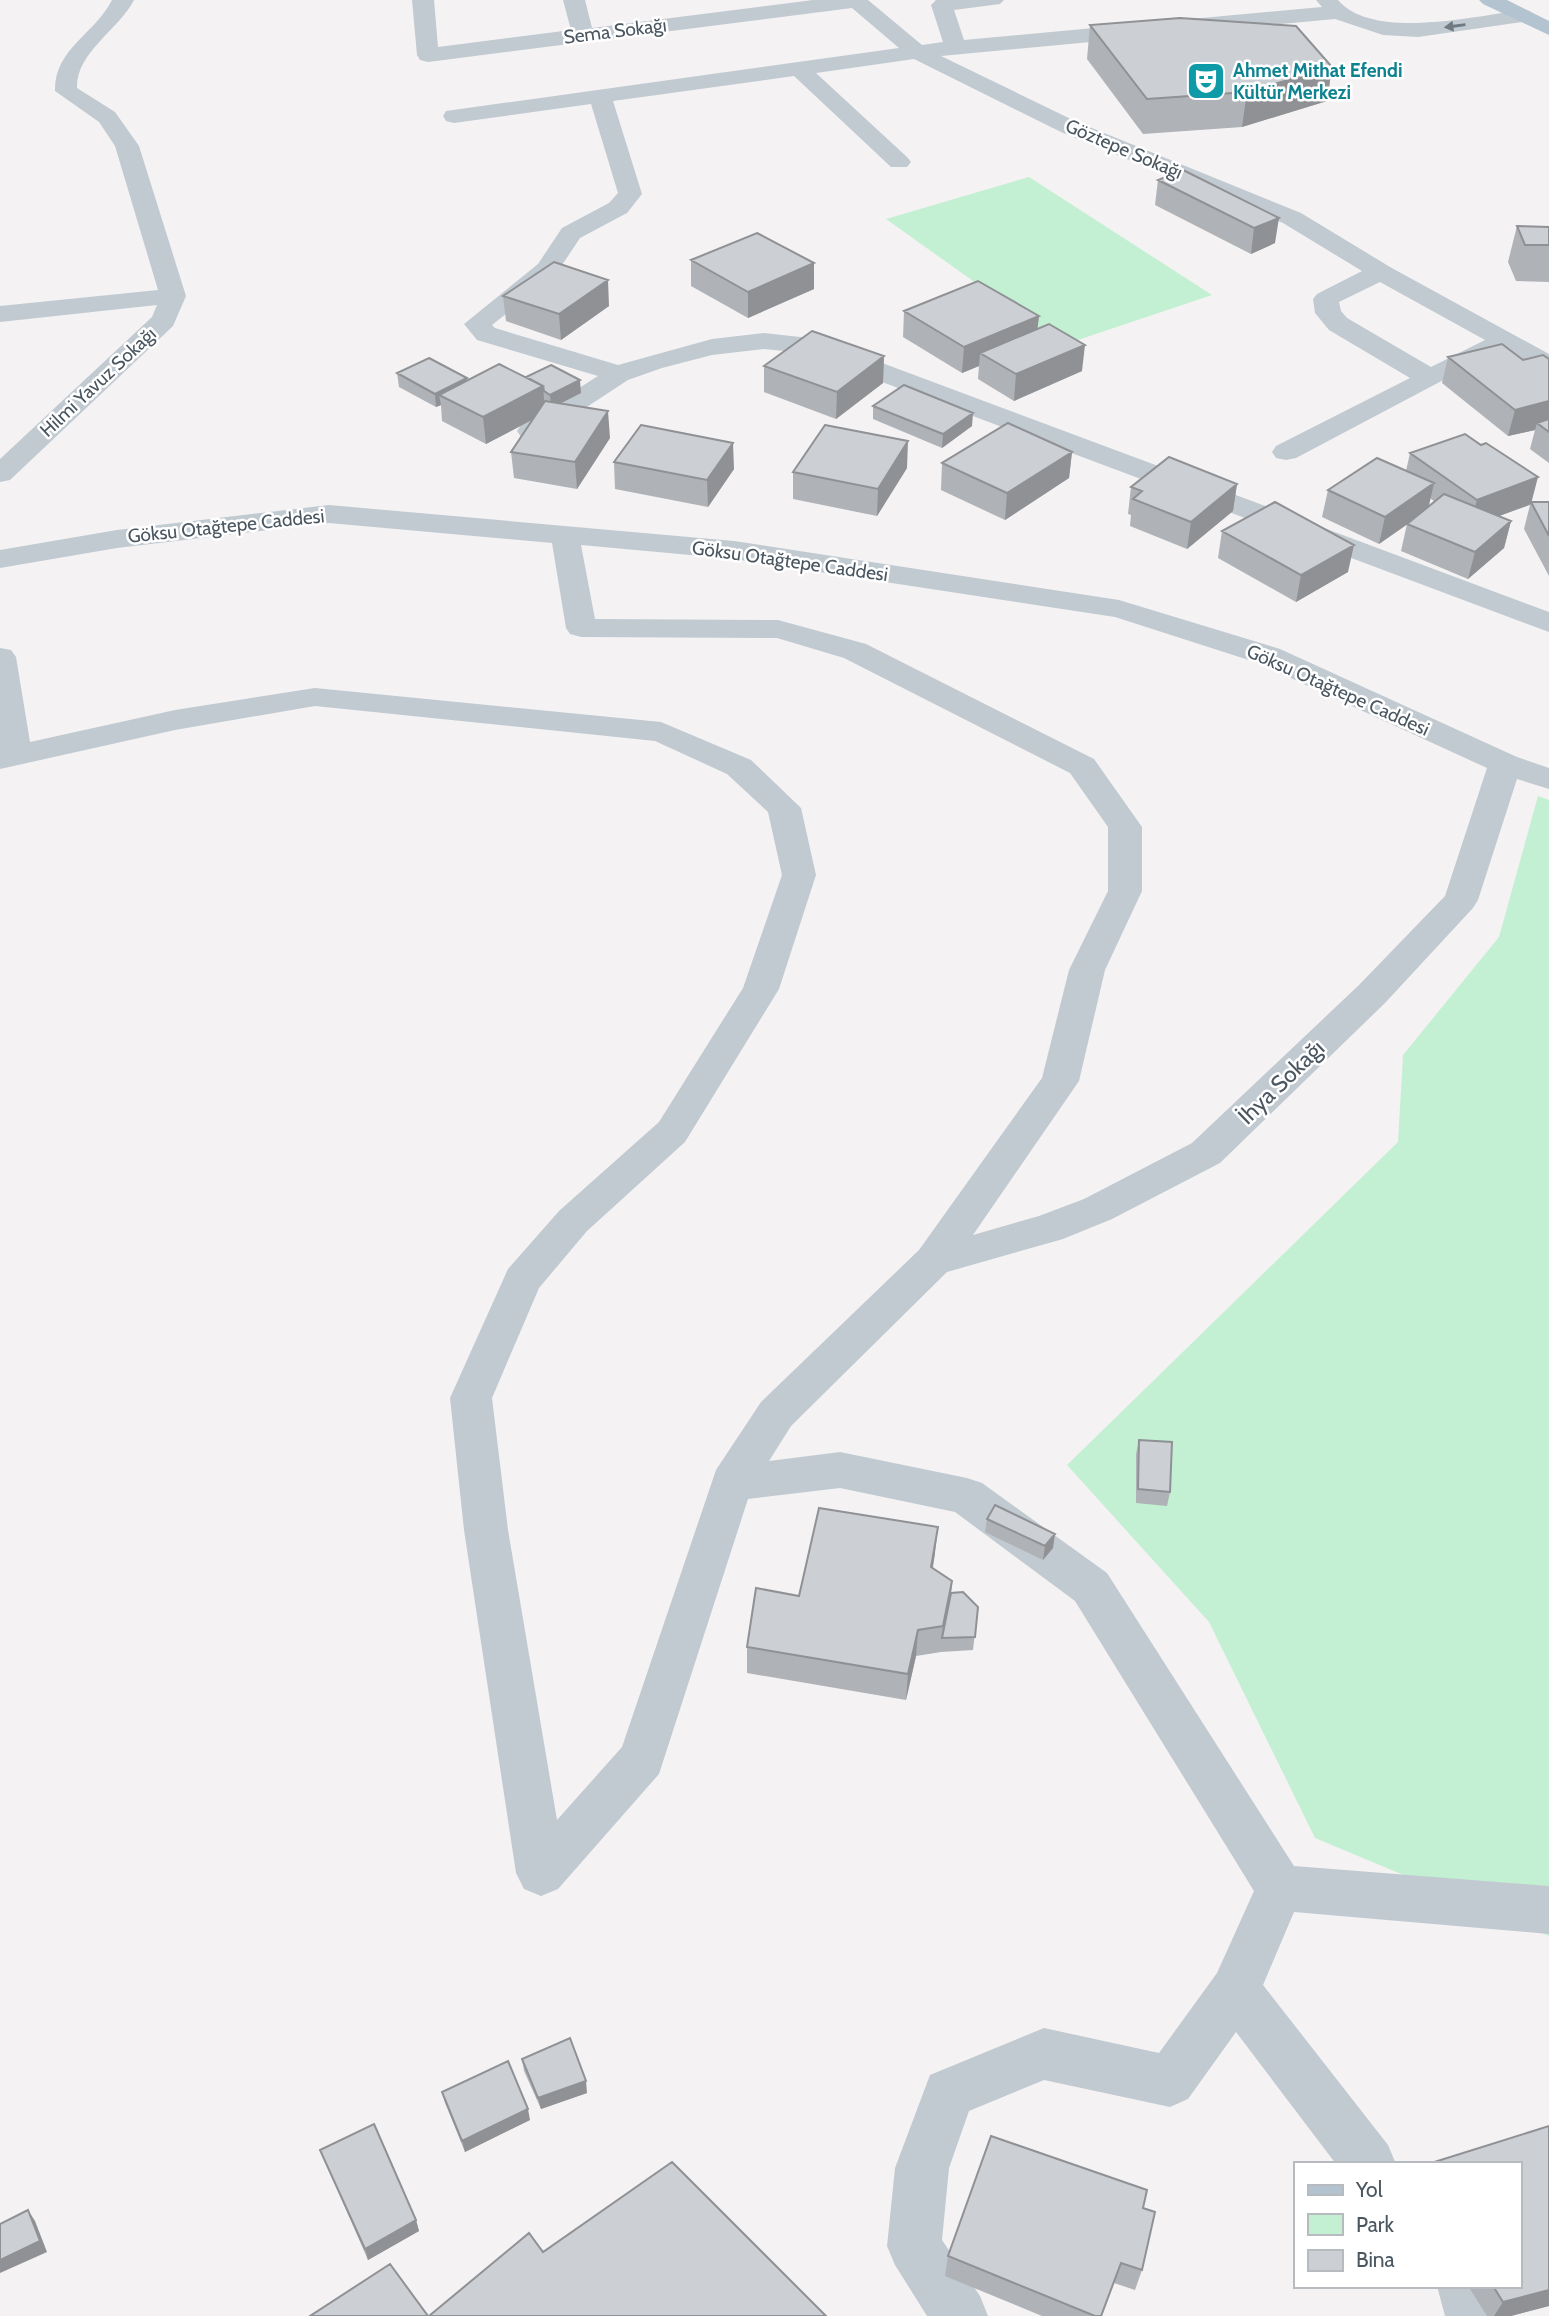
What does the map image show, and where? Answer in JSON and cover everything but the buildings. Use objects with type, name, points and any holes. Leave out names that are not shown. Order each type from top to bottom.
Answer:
[{"type":"main road","points":[[1490,0],[1549,29]]},
{"type":"street","points":[[0,314],[173,296],[127,146],[107,117],[66,91],[63,77],[71,62],[123,0]]},
{"type":"street","name":"Sema Sokağı","points":[[423,0],[428,55],[856,0]]},
{"type":"street","points":[[573,0],[583,35]]},
{"type":"street","name":"Göztepe Sokağı","points":[[856,0],[918,52],[1069,127],[1292,218],[1381,272],[1549,365]]},
{"type":"street","points":[[956,47],[942,5],[993,0]]},
{"type":"street","points":[[454,116],[956,47],[1332,6],[1382,29],[1419,31],[1522,16]]},
{"type":"street","points":[[799,69],[899,162]]},
{"type":"street","points":[[600,96],[630,194],[618,208],[571,233],[547,269],[477,324],[486,334],[619,374]]},
{"type":"street","points":[[1381,272],[1326,299],[1328,313],[1338,324],[1430,378]]},
{"type":"street","name":"Hilmi Yavuz Sokağı","points":[[0,474],[164,320],[173,296]]},
{"type":"street","points":[[1286,452],[1504,340]]},
{"type":"street","points":[[531,431],[619,374],[653,362],[712,347],[764,341],[809,345],[1549,623]]},
{"type":"street","name":"Göksu Otağtepe Caddesi","points":[[0,559],[117,539],[329,514],[734,551],[1119,610],[1269,656],[1505,764],[1549,779]]},
{"type":"street","points":[[0,657],[8,757],[175,720],[315,697],[661,732],[739,767],[784,808],[799,875],[761,989],[672,1132],[573,1221],[522,1280],[471,1398],[486,1530],[541,1873],[642,1759],[731,1483],[776,1414],[933,1261],[1060,1082],[1087,970],[1125,891],[1125,827],[1082,766],[855,651],[778,629],[581,628],[565,535]]},
{"type":"street","name":"İhya Sokağı","points":[[933,1261],[1049,1228],[1086,1214],[1206,1153],[1372,994],[1461,900],[1505,764]]},
{"type":"street","points":[[731,1483],[840,1470],[967,1496],[1091,1587],[1280,1888]]},
{"type":"street","points":[[1280,1888],[1549,1910]]},
{"type":"street","points":[[960,2316],[914,2246],[922,2168],[949,2093],[1044,2054],[1170,2081],[1235,1990],[1280,1888]]},
{"type":"street","points":[[1235,1990],[1367,2162]]},
{"type":"street","points":[[1466,2288],[1473,2316]]},
{"type":"green space","points":[[1029,177],[1212,295],[1063,345],[886,219]]},
{"type":"green space","points":[[1538,796],[1549,800],[1549,1936],[1315,1838],[1209,1622],[1067,1465],[1398,1142],[1403,1055],[1499,937]]},
{"type":"place","name":"Ahmet Mithat Efendi Kültür Merkezi","points":[[1206,81]]}]
